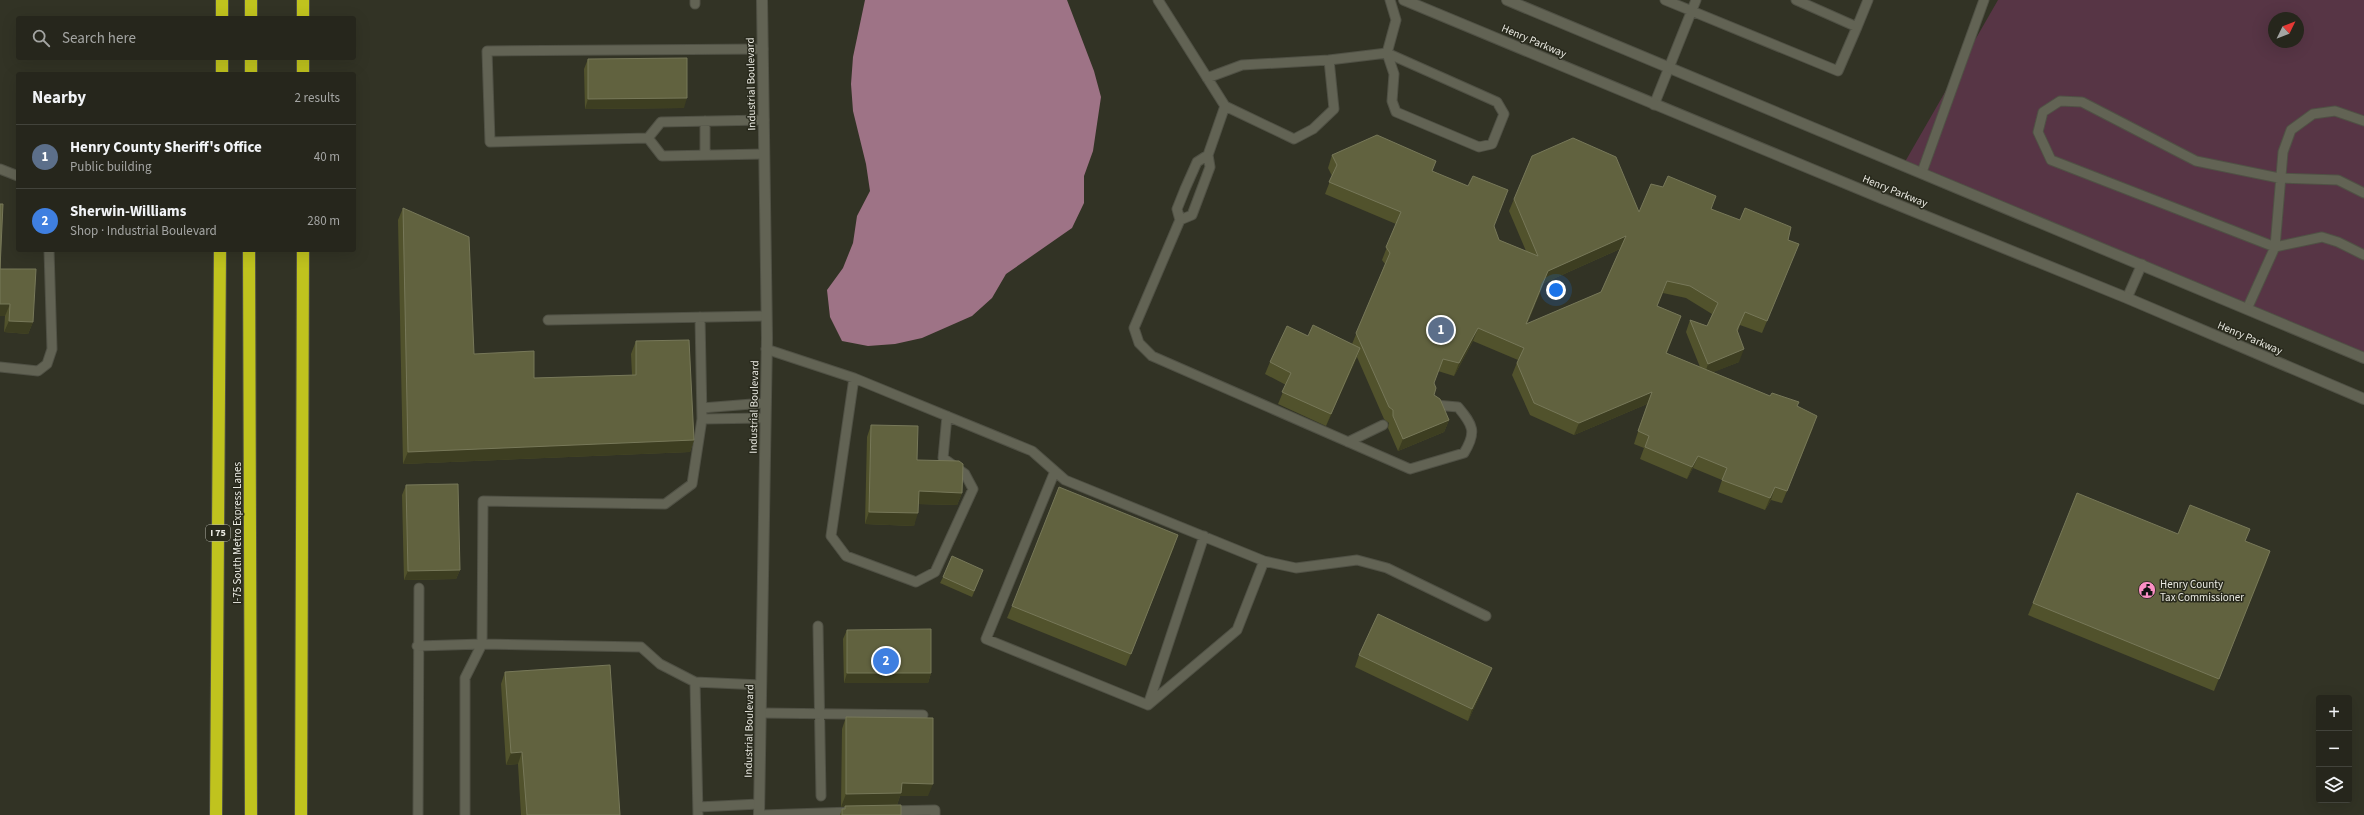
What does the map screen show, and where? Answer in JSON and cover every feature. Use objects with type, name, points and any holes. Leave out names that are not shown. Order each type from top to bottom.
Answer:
[{"type":"highway","points":[[222,0],[222,16]]},
{"type":"highway","points":[[251,0],[251,16]]},
{"type":"highway","points":[[303,0],[303,16]]},
{"type":"highway","points":[[222,60],[222,72]]},
{"type":"highway","points":[[251,60],[251,72]]},
{"type":"highway","points":[[303,60],[303,72]]},
{"type":"highway","name":"I 75","points":[[216,815],[220,252]]},
{"type":"highway","name":"I-75 South Metro Express Lanes","points":[[249,252],[251,815]]},
{"type":"highway","points":[[301,815],[303,252]]},
{"type":"street","name":"Industrial Boulevard","points":[[759,815],[766,349],[762,0]]},
{"type":"street","name":"Henry Parkway","points":[[1404,0],[1654,105],[2127,298],[2364,399]]},
{"type":"street","points":[[1507,0],[1922,172],[2364,358]]},
{"type":"lane","points":[[1158,0],[1225,106],[1294,138],[1313,129],[1334,109],[1329,60]]},
{"type":"lane","points":[[1207,78],[1242,65],[1329,60],[1387,54],[1497,102],[1504,114],[1492,144],[1479,147],[1396,112],[1392,101],[1394,74],[1387,54],[1396,20],[1390,0]]},
{"type":"lane","points":[[1665,0],[1838,71],[1868,0]]},
{"type":"lane","points":[[1654,105],[1696,0]]},
{"type":"lane","points":[[1796,0],[1857,27]]},
{"type":"lane","points":[[1922,172],[1984,0]]},
{"type":"lane","points":[[763,49],[488,51],[490,142],[648,138],[661,122],[764,120]]},
{"type":"lane","points":[[2364,193],[2338,180],[2279,178],[2196,161],[2082,102],[2060,101],[2043,112],[2038,132],[2050,160],[2276,247],[2322,238],[2338,242],[2364,255]]},
{"type":"lane","points":[[1180,220],[1192,215],[1210,167],[1208,155],[1225,106]]},
{"type":"lane","points":[[2247,308],[2276,247],[2279,178],[2282,152],[2291,130],[2313,114],[2335,110],[2364,121]]},
{"type":"lane","points":[[705,121],[705,155]]},
{"type":"lane","points":[[648,138],[662,156],[764,154]]},
{"type":"lane","points":[[1208,155],[1197,162],[1177,209],[1180,220],[1134,328],[1139,343],[1152,356],[1410,469],[1464,453],[1472,440],[1471,423],[1458,407],[1435,405]]},
{"type":"lane","points":[[0,169],[16,175]]},
{"type":"lane","points":[[0,367],[38,371],[47,364],[52,349],[49,252]]},
{"type":"lane","points":[[2127,298],[2142,264]]},
{"type":"lane","points":[[548,320],[766,316]]},
{"type":"lane","points":[[465,815],[465,678],[482,644],[483,501],[665,504],[692,484],[702,419],[700,317]]},
{"type":"lane","points":[[766,349],[854,378],[1032,451],[1065,480],[1264,561],[1296,568],[1357,560],[1387,568],[1486,616]]},
{"type":"lane","points":[[854,378],[831,536],[846,556],[916,582],[935,572],[973,489],[965,474],[943,458],[947,416]]},
{"type":"lane","points":[[702,408],[765,403]]},
{"type":"lane","points":[[702,419],[765,418]]},
{"type":"lane","points":[[1348,442],[1383,426]]},
{"type":"lane","points":[[1055,471],[986,639],[1148,705]]},
{"type":"lane","points":[[1148,705],[1204,536]]},
{"type":"lane","points":[[1148,705],[1237,630],[1264,561]]},
{"type":"lane","points":[[418,815],[417,646],[419,588]]},
{"type":"lane","points":[[818,626],[821,796]]},
{"type":"lane","points":[[417,646],[482,644],[641,647],[660,664],[694,682],[761,685]]},
{"type":"lane","points":[[694,682],[698,811],[759,804]]},
{"type":"lane","points":[[761,713],[924,715]]},
{"type":"lane","points":[[882,811],[935,810],[935,815]]},
{"type":"lane","points":[[759,815],[859,812]]},
{"type":"shaded area","points":[[865,0],[1067,0],[1094,71],[1101,97],[1093,151],[1084,176],[1084,203],[1072,228],[1006,274],[992,298],[972,316],[922,338],[895,344],[868,346],[842,341],[830,317],[827,290],[843,268],[853,243],[857,216],[870,191],[866,164],[853,111],[851,84],[853,57]]},
{"type":"shaded area","points":[[1998,0],[2364,0],[2364,364],[1902,167]]},
{"type":"building","points":[[687,58],[687,98],[588,99],[588,59]]},
{"type":"building","points":[[1377,135],[1436,161],[1432,171],[1468,186],[1473,176],[1508,190],[1494,226],[1499,240],[1538,256],[1514,199],[1532,156],[1573,138],[1616,157],[1639,212],[1651,184],[1663,187],[1668,176],[1716,196],[1711,209],[1740,220],[1745,208],[1791,227],[1788,240],[1799,244],[1767,321],[1745,312],[1737,330],[1744,349],[1708,364],[1690,320],[1707,326],[1718,303],[1690,286],[1667,281],[1657,306],[1681,316],[1666,353],[1770,396],[1772,393],[1799,402],[1797,406],[1817,416],[1787,491],[1775,487],[1770,498],[1722,480],[1727,468],[1698,456],[1692,467],[1645,447],[1649,436],[1638,431],[1652,392],[1579,423],[1534,403],[1517,363],[1524,348],[1478,328],[1459,363],[1443,359],[1434,383],[1436,388],[1434,395],[1440,399],[1449,420],[1403,439],[1393,416],[1393,410],[1389,407],[1356,333],[1390,253],[1386,247],[1401,212],[1329,182],[1337,165],[1332,155]],"holes":[[[1626,236],[1601,292],[1526,324],[1548,271]]]},
{"type":"building","points":[[0,204],[3,204],[0,269]]},
{"type":"building","points":[[403,208],[469,237],[474,354],[534,351],[534,378],[636,375],[636,341],[689,340],[694,440],[408,452]]},
{"type":"building","points":[[0,269],[36,269],[33,322],[9,321],[10,304],[0,304]]},
{"type":"building","points":[[1313,325],[1360,348],[1331,414],[1282,392],[1291,373],[1270,362],[1287,326],[1308,336]]},
{"type":"building","points":[[871,425],[918,426],[917,460],[959,461],[963,464],[962,493],[919,491],[918,513],[869,512]]},
{"type":"building","points":[[458,484],[460,570],[408,571],[406,485]]},
{"type":"building","points":[[1059,487],[1178,535],[1131,654],[1012,606]]},
{"type":"building","name":"Henry County Tax Commissioner","points":[[2077,493],[2178,534],[2190,505],[2250,529],[2245,541],[2270,551],[2219,679],[2033,603]]},
{"type":"building","points":[[952,556],[983,570],[974,591],[943,577]]},
{"type":"building","points":[[1378,614],[1492,668],[1472,709],[1359,655]]},
{"type":"building","points":[[931,629],[931,673],[847,673],[847,630]]},
{"type":"building","points":[[610,665],[620,815],[527,815],[522,752],[511,753],[505,672]]},
{"type":"building","points":[[846,717],[933,718],[933,784],[902,783],[901,793],[846,794]]},
{"type":"building","points":[[901,805],[901,815],[842,815],[842,809],[845,809],[845,806]]},
{"type":"place","name":"Henry County Sheriff's Office","points":[[1441,330]]},
{"type":"place","name":"Henry County Tax Commissioner","points":[[2147,590]]},
{"type":"place","name":"Sherwin-Williams","points":[[886,661]]}]
